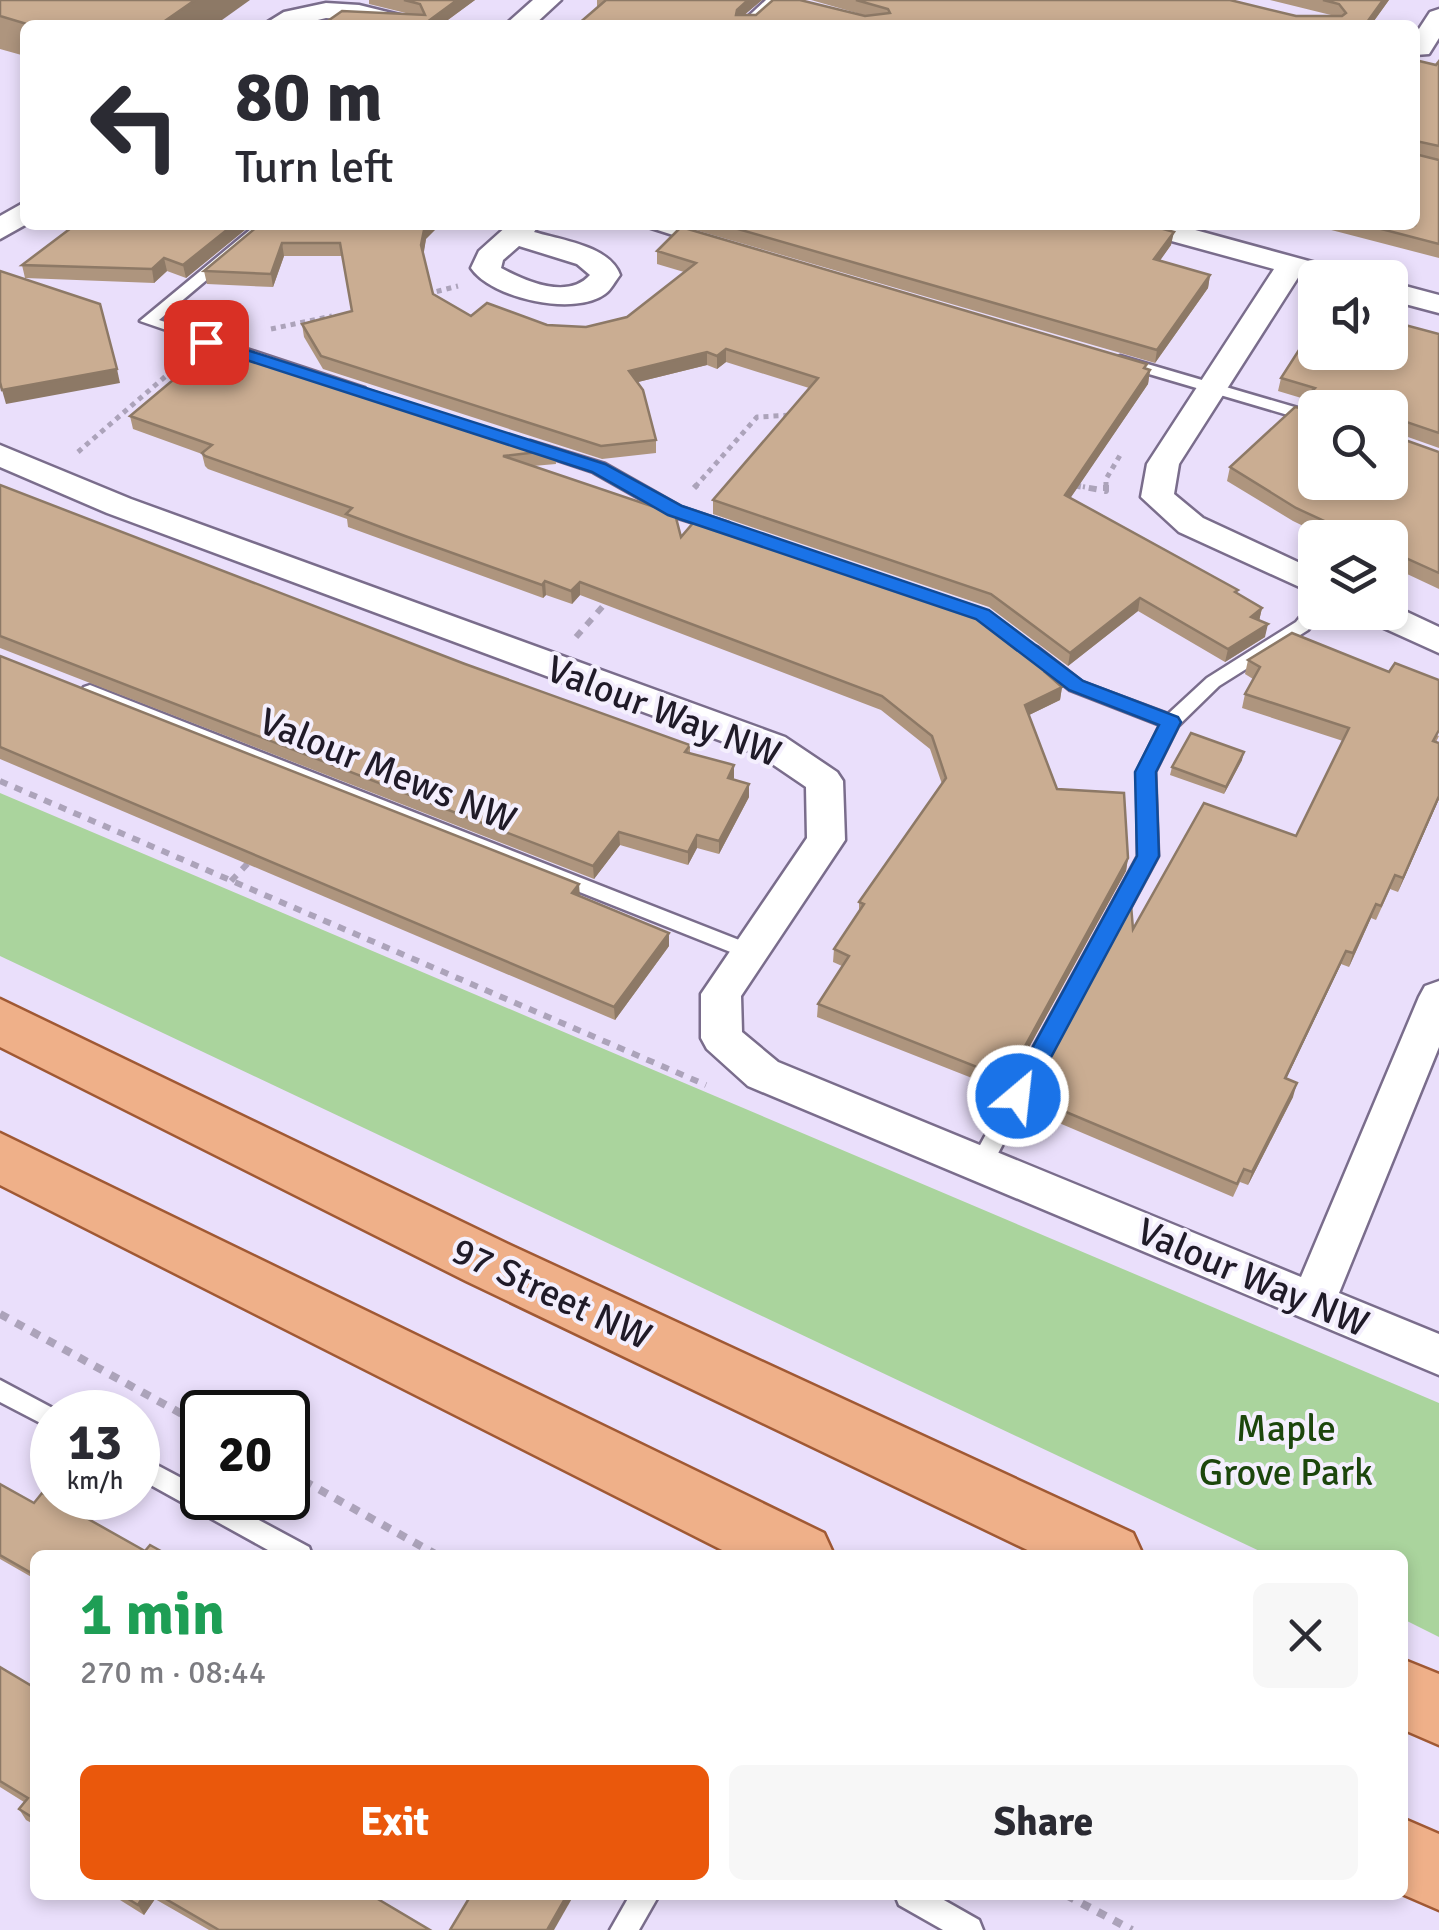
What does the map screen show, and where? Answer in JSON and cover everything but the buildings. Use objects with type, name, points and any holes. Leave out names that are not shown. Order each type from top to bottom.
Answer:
[{"type":"main road","name":"97 Street NW","points":[[0,1020],[488,1263],[1098,1550]]},
{"type":"main road","points":[[0,1157],[790,1550]]},
{"type":"main road","points":[[1408,1696],[1439,1710]]},
{"type":"main road","points":[[1408,1858],[1439,1873]]},
{"type":"street","points":[[524,20],[548,0]]},
{"type":"street","points":[[288,20],[326,5],[389,20]]},
{"type":"street","points":[[1425,49],[1439,17]]},
{"type":"street","points":[[0,230],[20,215]]},
{"type":"street","points":[[1163,230],[1298,267]]},
{"type":"street","points":[[1291,265],[1163,464],[1157,497],[1191,525],[1298,575]]},
{"type":"street","points":[[1408,296],[1439,304]]},
{"type":"street","name":"Valour Way NW","points":[[0,455],[119,506],[772,746],[824,781],[826,840],[721,994],[722,1038],[763,1074],[1439,1355]]},
{"type":"street","points":[[1408,626],[1439,641]]},
{"type":"street","points":[[1313,1302],[1434,1022]]},
{"type":"lane","points":[[751,20],[773,0]]},
{"type":"lane","points":[[259,230],[148,321],[374,396]]},
{"type":"lane","points":[[667,230],[724,246]]},
{"type":"lane","points":[[1098,354],[1298,413]]},
{"type":"lane","points":[[505,438],[599,468],[675,510],[747,535]]},
{"type":"lane","points":[[981,1164],[1148,856],[1146,772],[1171,722],[1213,682],[1298,629]]},
{"type":"lane","points":[[1014,638],[1076,686],[1171,722]]},
{"type":"lane","name":"Valour Mews NW","points":[[72,684],[750,952]]},
{"type":"lane","points":[[0,1390],[30,1407]]},
{"type":"lane","points":[[160,1478],[291,1550]]},
{"type":"lane","points":[[624,1930],[642,1900]]},
{"type":"lane","points":[[917,1900],[968,1930]]},
{"type":"path","points":[[1060,482],[1106,490],[1106,479],[1118,458],[1173,376]]},
{"type":"path","points":[[692,490],[757,417],[804,417]]},
{"type":"path","points":[[550,666],[612,596]]},
{"type":"path","points":[[231,881],[258,852]]},
{"type":"path","points":[[0,1314],[180,1414]]},
{"type":"path","points":[[310,1484],[429,1550]]},
{"type":"path","points":[[1075,1900],[1132,1930]]},
{"type":"green space","name":"Maple Grove Park","points":[[0,793],[1439,1403],[1439,1637],[1408,1622],[1408,1550],[1257,1550],[0,956]]},
{"type":"route","points":[[206,342],[599,468],[675,510],[982,615],[1076,686],[1171,722],[1146,772],[1148,856],[1018,1096]]}]
